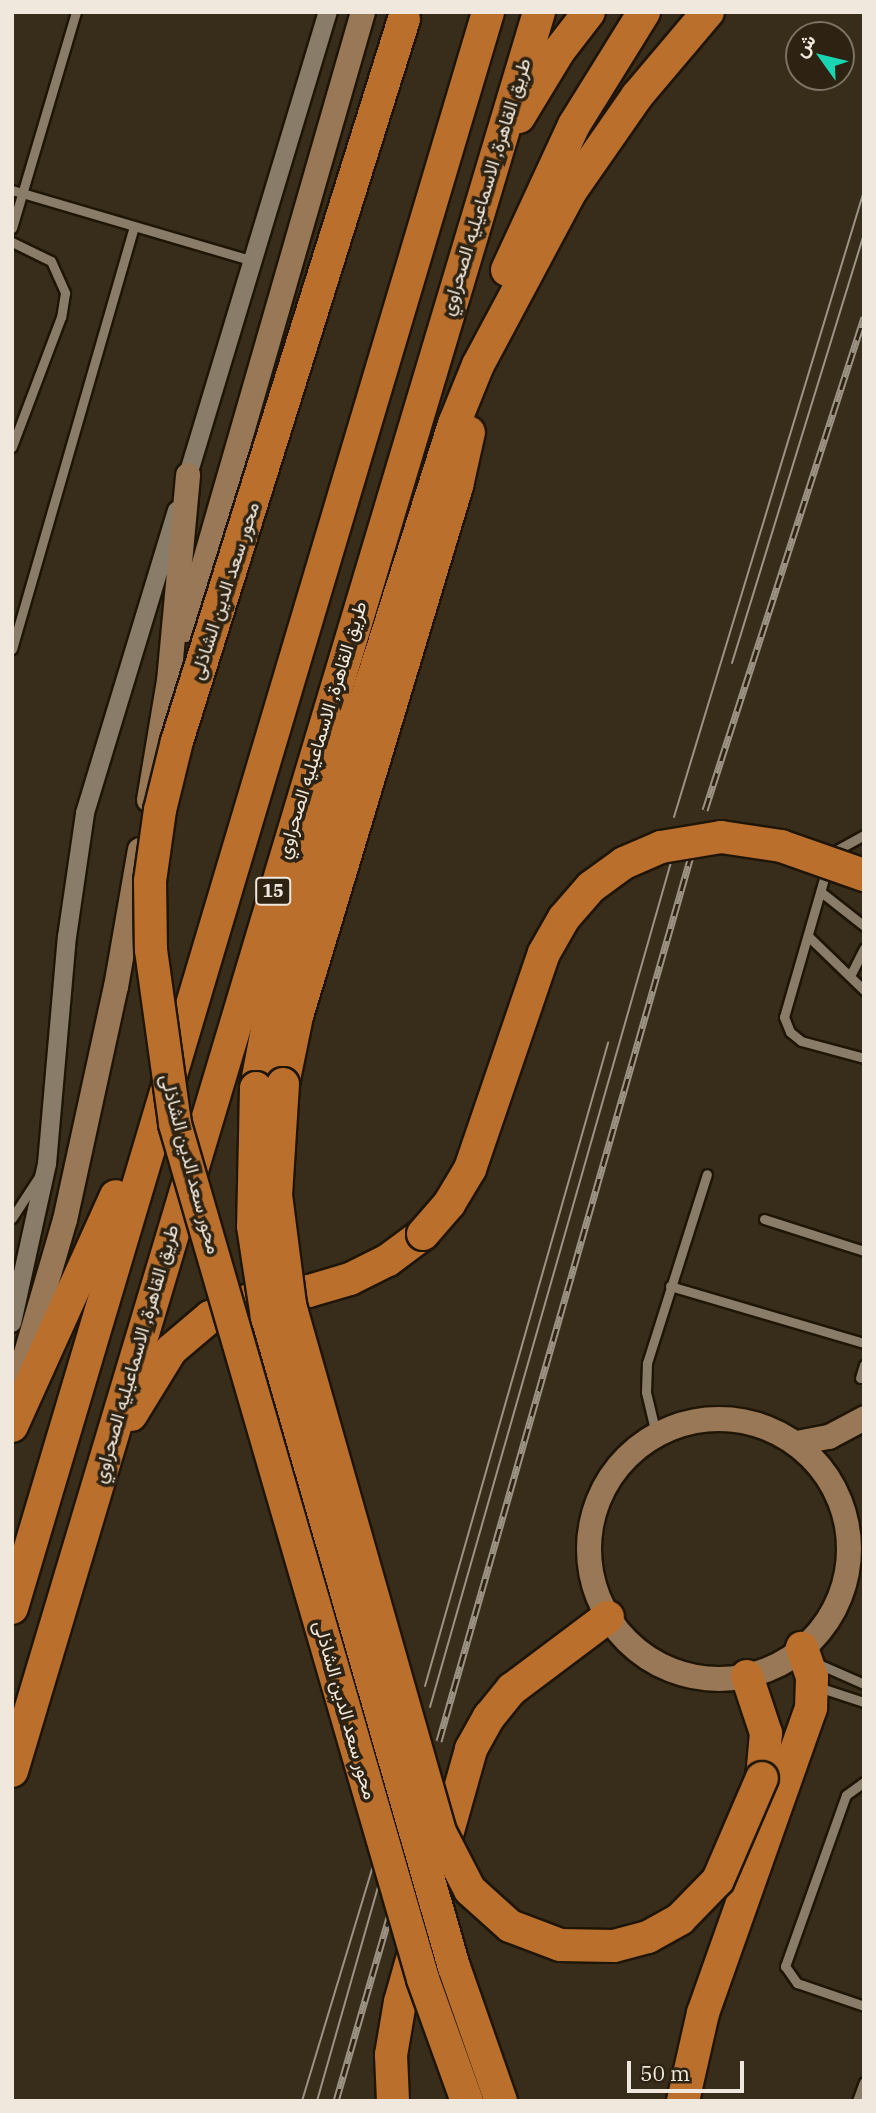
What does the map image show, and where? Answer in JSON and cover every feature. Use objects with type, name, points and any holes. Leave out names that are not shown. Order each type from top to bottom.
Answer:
[{"type":"highway","name":"15","points":[[12,1608],[159,1107],[488,12]]},
{"type":"highway","name":"طريق القاهرة, الاسماعيليه الصحراوي","points":[[12,1771],[539,12]]},
{"type":"highway","points":[[488,177],[552,62],[589,12]]},
{"type":"highway","points":[[478,365],[494,303],[541,189],[644,12]]},
{"type":"highway","points":[[478,365],[541,242],[597,150],[708,12]]},
{"type":"highway","name":"محور سعد الدين الشاذلى","points":[[405,16],[177,741],[160,810],[150,881],[151,950],[175,1124],[420,1968],[467,2101]]},
{"type":"highway","name":"محور سعد الدين الشاذلى","points":[[478,365],[427,502],[294,926],[251,1180],[267,1317],[454,1967],[501,2101]]},
{"type":"highway","points":[[105,1462],[161,1363],[195,1326],[240,1302],[350,1279],[388,1260],[423,1234],[449,1204],[470,1169],[544,953],[564,918],[591,887],[624,863],[661,846],[721,837],[781,846],[864,875]]},
{"type":"highway","points":[[269,1086],[276,1195],[290,1305],[440,1832],[460,1875],[495,1915],[534,1938],[578,1948],[632,1942],[672,1924],[707,1895],[727,1865],[762,1778],[764,1718],[747,1676]]},
{"type":"highway","points":[[12,1426],[159,1107]]},
{"type":"highway","points":[[393,2101],[394,2029],[471,1749],[489,1717],[512,1689],[608,1617]]},
{"type":"highway","points":[[683,2101],[703,2014],[807,1719],[808,1664]]},
{"type":"street","points":[[12,1323],[47,1164],[67,937],[85,813],[328,12]]},
{"type":"street","points":[[169,681],[363,12]]},
{"type":"street","points":[[12,1401],[65,1220],[116,987],[169,681],[188,475]]},
{"type":"street","points":[[849,1557],[846,1520],[833,1485],[797,1443],[764,1426],[728,1418],[690,1421],[656,1434],[614,1471],[591,1522],[591,1577],[608,1617],[641,1654],[674,1671],[710,1679],[747,1676],[782,1663],[808,1664],[834,1610],[849,1557],[864,1528]]},
{"type":"street","points":[[797,1443],[829,1437],[864,1418]]},
{"type":"lane","points":[[12,228],[76,12]]},
{"type":"lane","points":[[12,190],[254,261]]},
{"type":"lane","points":[[12,649],[134,227]]},
{"type":"lane","points":[[12,242],[51,261],[65,293],[61,317],[12,447]]},
{"type":"lane","points":[[864,835],[837,850],[821,892],[785,1017],[786,1025],[801,1041],[864,1058]]},
{"type":"lane","points":[[821,892],[864,926]]},
{"type":"lane","points":[[808,936],[864,990]]},
{"type":"lane","points":[[849,976],[864,948]]},
{"type":"lane","points":[[12,1218],[47,1164]]},
{"type":"lane","points":[[656,1434],[645,1377],[670,1286],[707,1174]]},
{"type":"lane","points":[[764,1219],[864,1251]]},
{"type":"lane","points":[[670,1286],[864,1343]]},
{"type":"lane","points":[[860,1378],[864,1365]]},
{"type":"lane","points":[[808,1664],[864,1684]]},
{"type":"lane","points":[[808,1664],[864,1702]]},
{"type":"lane","points":[[864,1782],[846,1795],[785,1966],[797,1983],[864,2006]]},
{"type":"lane","points":[[857,2101],[864,2082]]},
{"type":"tram line","points":[[674,817],[864,191]]},
{"type":"tram line","points":[[732,663],[864,234]]},
{"type":"tram line","points":[[430,1707],[673,855]]},
{"type":"tram line","points":[[425,1686],[608,1043]]},
{"type":"tram line","points":[[302,2101],[378,1849]]},
{"type":"tram line","points":[[317,2101],[383,1870]]},
{"type":"railway","points":[[705,810],[864,317]]},
{"type":"railway","points":[[439,1741],[693,849]]},
{"type":"railway","points":[[336,2101],[393,1904]]}]
